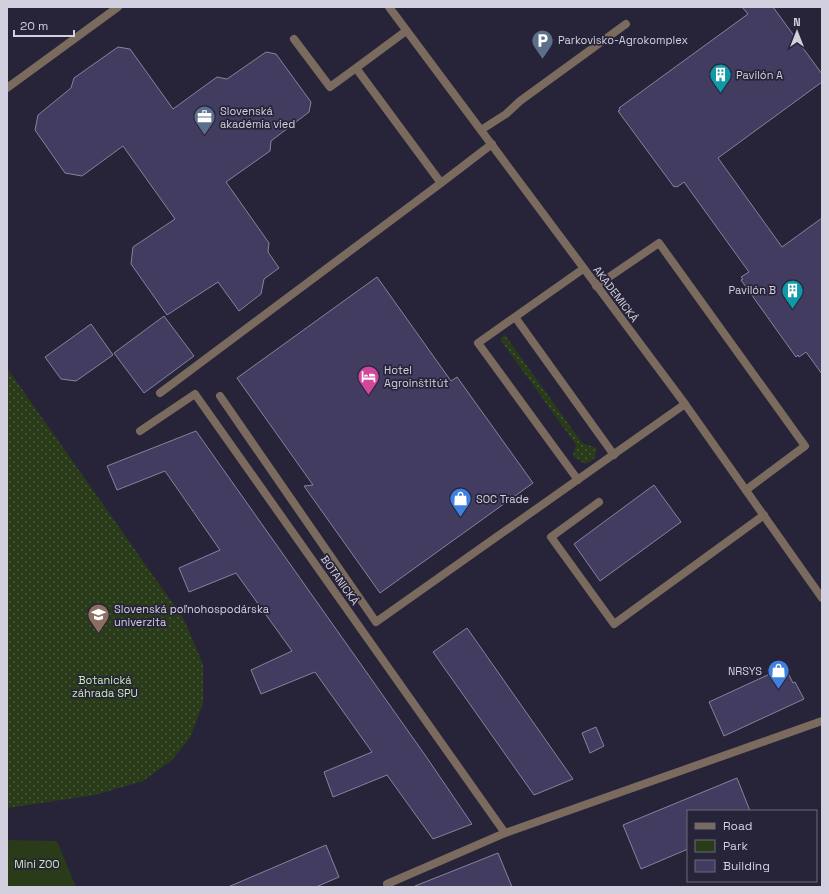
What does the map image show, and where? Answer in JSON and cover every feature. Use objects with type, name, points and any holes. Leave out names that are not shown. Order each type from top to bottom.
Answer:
[{"type":"street","points":[[7,88],[118,7]]},
{"type":"street","name":"AKADEMICKÁ","points":[[389,7],[685,404],[822,598]]},
{"type":"street","points":[[481,130],[506,114],[520,101],[626,24]]},
{"type":"street","points":[[294,39],[330,87],[406,31]]},
{"type":"street","points":[[356,68],[441,182]]},
{"type":"street","points":[[160,393],[492,144]]},
{"type":"street","points":[[596,286],[659,243],[805,446],[746,490]]},
{"type":"street","points":[[578,480],[478,343],[583,269]]},
{"type":"street","points":[[515,317],[614,455]]},
{"type":"street","name":"BOTANICKÁ","points":[[140,431],[195,394],[505,833]]},
{"type":"street","points":[[220,396],[376,622],[685,404]]},
{"type":"street","points":[[599,502],[550,537],[614,624],[764,515]]},
{"type":"street","points":[[387,884],[505,833],[822,721]]},
{"type":"green space","points":[[505,335],[582,443],[597,448],[594,459],[585,464],[573,456],[576,445],[500,339]]},
{"type":"green space","name":"Botanická záhrada SPU","points":[[7,368],[183,618],[203,664],[203,703],[190,738],[172,760],[143,781],[95,795],[7,808]]},
{"type":"green space","name":"Mini ZOO","points":[[7,840],[57,841],[76,887],[7,887]]},
{"type":"building","name":"Pavilón A","points":[[742,7],[773,7],[822,74],[822,82],[718,158],[782,247],[822,218],[822,374],[806,352],[799,357],[798,355],[796,357],[741,280],[743,279],[741,277],[749,272],[684,182],[677,187],[674,187],[618,111],[620,110],[619,108],[748,14]]},
{"type":"building","points":[[118,47],[130,49],[173,109],[217,77],[227,79],[266,52],[276,54],[311,102],[309,112],[271,141],[270,151],[226,182],[269,243],[268,252],[279,268],[264,279],[261,294],[239,311],[218,282],[167,315],[131,264],[133,247],[175,219],[123,146],[82,176],[65,173],[35,130],[38,115],[71,88],[74,78]]},
{"type":"building","points":[[377,277],[451,381],[457,377],[533,483],[380,593],[304,486],[313,485],[237,378]]},
{"type":"building","points":[[164,316],[194,356],[144,393],[114,353]]},
{"type":"building","points":[[91,324],[113,355],[76,381],[61,379],[45,357]]},
{"type":"building","points":[[196,431],[472,824],[433,839],[387,775],[333,797],[324,772],[372,752],[315,672],[261,694],[251,670],[292,651],[236,573],[189,592],[179,568],[220,550],[165,471],[117,490],[107,466]]},
{"type":"building","points":[[654,485],[681,522],[600,581],[574,544]]},
{"type":"building","points":[[467,628],[573,779],[534,795],[433,652]]},
{"type":"building","points":[[785,667],[793,683],[795,682],[804,699],[724,736],[709,702]]},
{"type":"building","points":[[596,727],[604,746],[590,753],[582,733]]},
{"type":"building","points":[[737,778],[750,810],[687,810],[687,849],[641,869],[623,825]]},
{"type":"building","points":[[326,845],[339,877],[316,887],[228,887]]},
{"type":"building","points":[[498,853],[512,887],[415,887],[415,886]]},
{"type":"place","name":"Parkovisko-Agrokomplex","points":[[543,60]]},
{"type":"place","name":"Pavilón A","points":[[720,94]]},
{"type":"place","name":"Slovenská akadémia vied","points":[[204,136]]},
{"type":"place","name":"Pavilón B","points":[[792,310]]},
{"type":"place","name":"Hotel Agroinštitút","points":[[368,396]]},
{"type":"place","name":"SOC Trade","points":[[460,518]]},
{"type":"place","name":"Slovenská poľnohospodárska univerzita","points":[[99,634]]},
{"type":"place","name":"NRSYS","points":[[778,690]]}]
